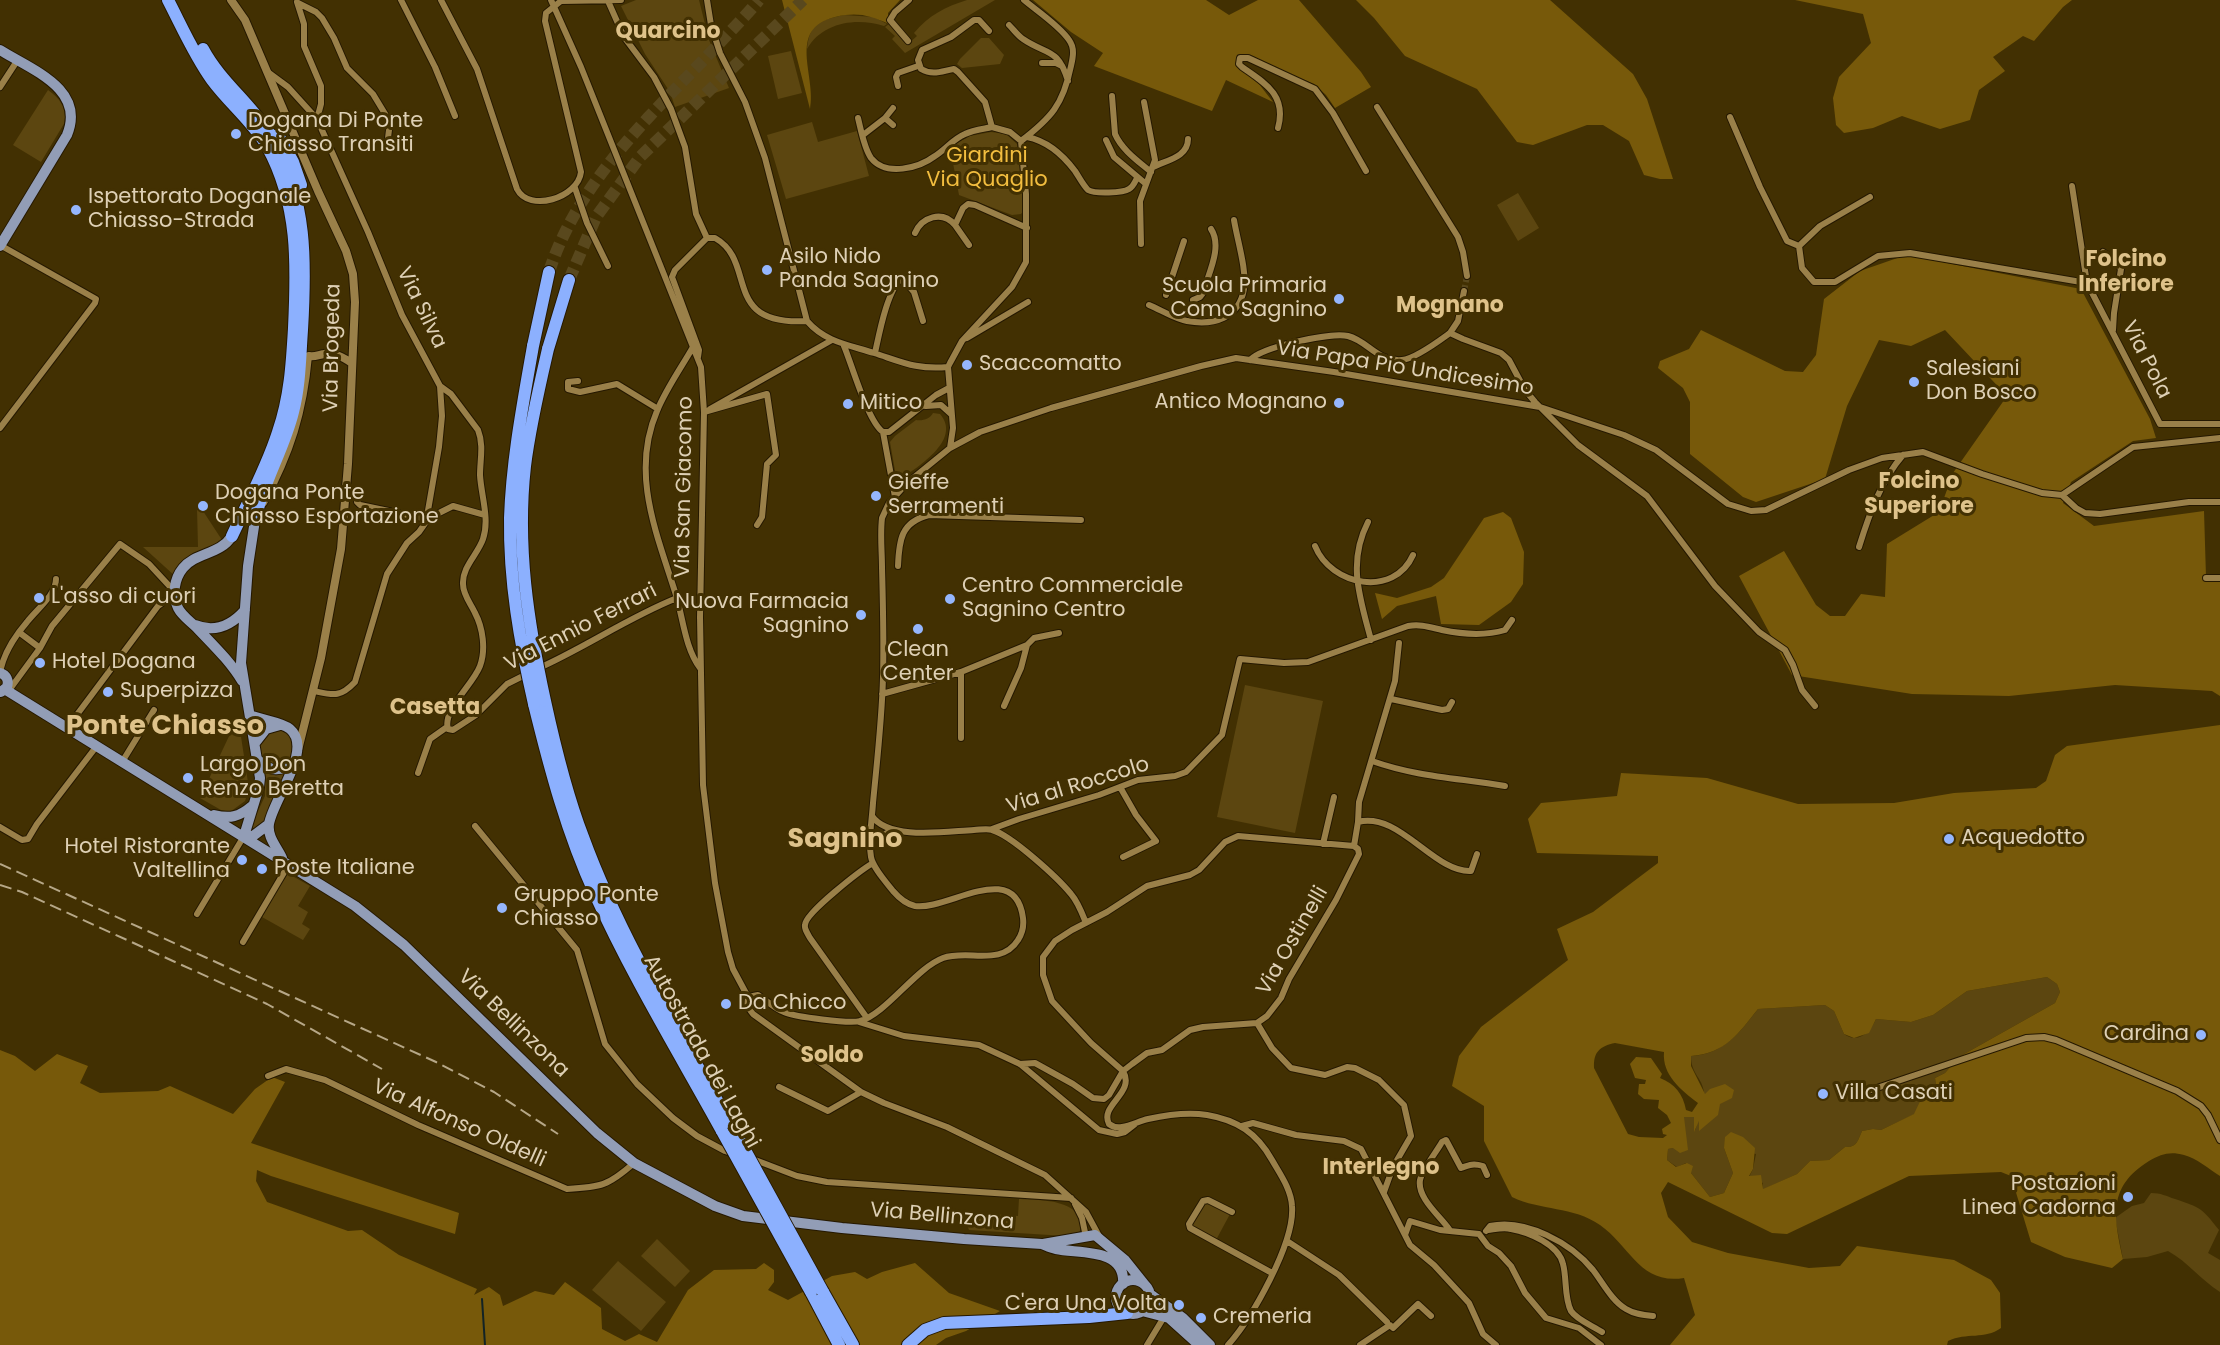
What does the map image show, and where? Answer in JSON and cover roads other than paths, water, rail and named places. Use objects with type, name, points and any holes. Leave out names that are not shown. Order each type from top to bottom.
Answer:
[{"type":"highway","points":[[168,0],[204,68],[266,145],[278,169],[291,209],[296,243],[296,283],[288,394],[278,433],[232,536]]},
{"type":"highway","points":[[177,0],[212,64],[274,142],[290,178],[299,210],[305,247],[305,285],[297,393],[283,445],[260,496],[255,520]]},
{"type":"highway","points":[[247,106],[266,122],[282,141],[295,168],[307,206],[312,237],[313,270],[309,356]]},
{"type":"highway","name":"Autostrada dei Laghi","points":[[549,272],[533,346],[514,462],[510,533],[516,612],[563,811],[595,894],[622,950],[728,1132],[817,1292],[853,1345]]},
{"type":"highway","name":"Autostrada dei Laghi","points":[[539,703],[527,609],[522,526],[527,450],[548,349],[569,280]]},
{"type":"highway","name":"Autostrada dei Laghi","points":[[817,1292],[839,1345]]},
{"type":"highway","points":[[908,1345],[925,1330],[944,1323],[1089,1317],[1127,1313]]},
{"type":"main road","points":[[0,50],[62,91],[71,106],[72,116],[67,135],[0,246]]},
{"type":"main road","points":[[250,715],[284,726],[297,741],[298,750],[269,824],[253,836],[244,836],[259,787],[258,760],[243,684],[241,663],[248,566],[255,520]]},
{"type":"main road","points":[[232,536],[223,547],[186,565],[177,577],[174,593],[180,610],[234,669],[243,684]]},
{"type":"main road","points":[[191,622],[209,628],[222,627],[235,620],[245,610]]},
{"type":"main road","points":[[0,673],[7,678],[8,684],[4,691]]},
{"type":"main road","name":"Via Bellinzona","points":[[4,691],[207,813],[355,906],[404,945],[597,1133],[634,1163],[715,1206],[743,1216],[871,1231],[1042,1244],[1058,1249],[1088,1252],[1112,1260],[1122,1272],[1123,1284]]},
{"type":"main road","points":[[255,743],[266,729],[284,726]]},
{"type":"main road","points":[[258,760],[267,768],[276,770],[285,768],[294,762]]},
{"type":"main road","points":[[207,813],[232,818],[252,806]]},
{"type":"main road","points":[[269,824],[272,842],[286,862]]},
{"type":"main road","name":"Via Bellinzona","points":[[1042,1244],[1092,1235],[1100,1237]]},
{"type":"main road","points":[[1086,1237],[1085,1247],[1088,1252]]},
{"type":"main road","points":[[1100,1237],[1125,1260],[1148,1290],[1149,1304],[1138,1314],[1127,1313],[1119,1306],[1116,1301],[1118,1290],[1123,1284],[1133,1280],[1148,1290],[1183,1318],[1210,1345]]},
{"type":"main road","points":[[1142,1311],[1176,1322],[1199,1345]]},
{"type":"street","name":"Via Brogeda","points":[[231,0],[245,20],[352,267],[355,302],[341,549],[314,691],[298,750]]},
{"type":"street","points":[[401,0],[435,67],[455,116]]},
{"type":"street","points":[[441,0],[477,69],[520,194],[524,198],[536,201],[558,197],[575,188],[581,167],[545,21],[546,13],[553,3],[570,0],[621,0]]},
{"type":"street","points":[[707,0],[718,46],[745,102],[765,158],[807,321],[819,332],[844,346],[920,368],[948,367]]},
{"type":"street","points":[[908,41],[890,20],[895,12],[909,0]]},
{"type":"street","points":[[1024,0],[1071,42],[1073,56],[1062,98],[1039,129],[1024,139]]},
{"type":"street","points":[[608,1],[624,37],[654,77],[672,109],[685,147],[696,214],[707,238]]},
{"type":"street","points":[[297,2],[304,24],[304,46],[321,86],[321,104],[317,119]]},
{"type":"street","points":[[297,2],[316,12],[322,18],[347,68],[373,94],[390,122],[388,138]]},
{"type":"street","name":"Via San Giacomo","points":[[553,3],[698,357],[703,386],[704,412],[701,669],[703,785],[728,952],[733,969],[748,997]]},
{"type":"street","points":[[918,66],[922,50],[951,37],[974,20],[979,20],[989,31]]},
{"type":"street","points":[[1009,25],[1024,40],[1047,50],[1062,66],[1068,81]]},
{"type":"street","points":[[1278,128],[1281,115],[1279,102],[1263,81],[1239,64],[1240,58],[1248,58],[1315,88],[1333,112],[1366,171]]},
{"type":"street","points":[[0,87],[17,61]]},
{"type":"street","points":[[1042,63],[1056,63],[1062,66]]},
{"type":"street","points":[[898,86],[896,76],[898,73],[918,66]]},
{"type":"street","points":[[918,66],[933,74],[954,69],[958,72],[985,102],[992,127]]},
{"type":"street","name":"Via Silva","points":[[267,72],[288,87],[317,119],[368,232],[402,315],[440,386],[451,394],[481,437],[480,475],[485,515]]},
{"type":"street","points":[[1112,96],[1118,139],[1132,156],[1152,170]]},
{"type":"street","points":[[1141,244],[1140,201],[1152,170],[1154,148],[1144,102]]},
{"type":"street","points":[[1377,107],[1458,237],[1467,276]]},
{"type":"street","points":[[863,135],[885,118],[893,108]]},
{"type":"street","points":[[1730,117],[1760,187],[1787,241],[1799,246]]},
{"type":"street","points":[[858,118],[869,156],[885,167],[897,169],[917,165],[927,161],[968,132],[992,127],[1024,139],[1038,139],[1056,151],[1072,167],[1087,189],[1093,192],[1126,191],[1132,187],[1137,178]]},
{"type":"street","points":[[885,118],[893,125]]},
{"type":"street","points":[[950,448],[953,428],[948,367],[962,341],[1006,296],[1026,262],[1024,139]]},
{"type":"street","points":[[1152,170],[1183,153],[1187,148],[1188,139]]},
{"type":"street","points":[[1106,140],[1114,157],[1146,184]]},
{"type":"street","name":"Via Pola","points":[[2072,186],[2087,283],[2160,424],[2220,424]]},
{"type":"street","points":[[575,188],[587,223],[608,266]]},
{"type":"street","points":[[1799,246],[1820,226],[1870,197]]},
{"type":"street","points":[[955,225],[965,205],[971,204],[1027,228]]},
{"type":"street","points":[[915,233],[922,222],[931,217],[945,218],[955,225],[969,245]]},
{"type":"street","points":[[1149,305],[1186,321],[1214,321],[1228,317],[1236,308],[1244,289],[1234,220]]},
{"type":"street","points":[[1193,300],[1200,297],[1203,292],[1216,248],[1216,240],[1211,229]]},
{"type":"street","points":[[698,357],[699,350],[672,277],[675,270],[707,238],[715,238],[729,249],[742,286],[755,309],[781,320],[807,321]]},
{"type":"street","points":[[1166,295],[1184,241]]},
{"type":"street","points":[[0,246],[96,298],[95,303],[0,428]]},
{"type":"street","points":[[1799,246],[1802,268],[1814,282],[1835,282],[1878,256],[1910,253],[2087,283]]},
{"type":"street","points":[[2103,252],[2114,259],[2121,269],[2113,331]]},
{"type":"street","points":[[874,353],[888,306],[897,282],[902,278],[914,292],[923,321]]},
{"type":"street","points":[[1250,360],[1262,351],[1297,342],[1346,336],[1355,339],[1376,354],[1401,360],[1408,359],[1450,333],[1458,321],[1464,291]]},
{"type":"street","points":[[962,341],[1028,302]]},
{"type":"street","points":[[1450,333],[1501,353],[1509,360],[1525,390],[1578,445],[1647,496],[1715,586],[1760,632],[1785,650],[1802,690],[1815,706]]},
{"type":"street","points":[[704,412],[832,340]]},
{"type":"street","points":[[844,346],[867,405],[878,428],[884,432],[889,432],[936,395],[950,388]]},
{"type":"street","points":[[693,347],[658,409],[648,438],[645,477],[652,521],[677,598],[691,651],[701,669]]},
{"type":"street","points":[[255,520],[288,455],[299,424],[309,356],[336,355],[352,363]]},
{"type":"street","name":"Via Papa Pio Undicesimo","points":[[873,863],[872,816],[882,694],[881,525],[885,508],[907,483],[950,448],[980,432],[1051,408],[1236,358],[1540,407],[1624,435],[1656,450],[1728,504],[1751,511],[1772,507],[1849,470],[1882,458],[1923,452],[1992,478],[2042,493],[2062,495]]},
{"type":"street","points":[[578,381],[568,382],[568,388],[580,392],[617,384],[658,409]]},
{"type":"street","points":[[314,691],[336,696],[348,690],[355,682],[387,574],[407,543],[419,532],[426,520],[439,447],[442,416],[440,386]]},
{"type":"street","points":[[704,412],[767,394],[776,455],[767,464],[762,517],[757,525]]},
{"type":"street","points":[[922,407],[932,404],[941,405],[952,416]]},
{"type":"street","points":[[884,432],[895,496]]},
{"type":"street","points":[[2220,438],[2133,447],[2062,495],[2085,513],[2100,514],[2189,502],[2220,502]]},
{"type":"street","points":[[1859,547],[1869,517],[1892,467],[1904,454]]},
{"type":"street","points":[[346,489],[356,490],[357,502],[360,505],[426,520],[453,506],[485,515]]},
{"type":"street","name":"Via Ennio Ferrari","points":[[418,773],[430,739],[447,727],[456,702],[471,683],[480,666],[483,651],[479,621],[465,594],[463,580],[484,538],[485,515]]},
{"type":"street","points":[[898,566],[906,526],[912,521],[929,515],[1081,520]]},
{"type":"street","points":[[1368,522],[1360,537],[1356,557],[1358,591],[1371,640],[1408,626],[1421,624],[1459,633],[1499,632],[1505,630],[1512,620]]},
{"type":"street","points":[[4,691],[40,648],[52,626],[120,544],[149,564],[174,593],[158,606],[67,728]]},
{"type":"street","points":[[1315,546],[1319,555],[1328,564],[1357,582],[1396,577],[1408,566],[1413,555]]},
{"type":"street","points":[[2206,578],[2220,578]]},
{"type":"street","points":[[0,673],[3,660],[20,633],[56,587],[56,579]]},
{"type":"street","name":"Via Ennio Ferrari","points":[[447,727],[453,730],[476,715],[507,684],[628,622],[646,610],[677,598]]},
{"type":"street","points":[[20,633],[40,648]]},
{"type":"street","points":[[1004,706],[1021,668],[1028,645],[1034,638],[1059,633]]},
{"type":"street","name":"Via al Roccolo","points":[[894,830],[921,833],[992,829],[1099,795],[1138,780],[1181,775],[1194,766],[1222,735],[1240,659],[1284,663],[1308,662],[1371,640]]},
{"type":"street","name":"Via Ostinelli","points":[[1123,1071],[1147,1053],[1162,1050],[1190,1030],[1257,1023],[1267,1016],[1281,998],[1289,979],[1336,900],[1359,854],[1358,849],[1354,846],[1359,802],[1390,699],[1398,664],[1399,643]]},
{"type":"street","points":[[882,694],[961,672],[1028,645]]},
{"type":"street","points":[[961,672],[961,738]]},
{"type":"street","points":[[1390,699],[1442,710],[1448,709],[1452,702]]},
{"type":"street","points":[[122,762],[154,710]]},
{"type":"street","points":[[284,726],[300,727],[307,719]]},
{"type":"street","points":[[0,827],[22,840],[28,839],[96,747]]},
{"type":"street","points":[[1372,761],[1398,771],[1423,776],[1464,779],[1505,786]]},
{"type":"street","points":[[1120,787],[1136,815],[1156,841],[1124,857]]},
{"type":"street","points":[[1323,844],[1334,797]]},
{"type":"street","points":[[872,816],[878,823],[894,830]]},
{"type":"street","points":[[1358,822],[1377,820],[1384,823],[1456,869],[1470,871],[1478,854]]},
{"type":"street","points":[[475,826],[577,950],[605,1044],[637,1084],[673,1118],[697,1136],[725,1151],[758,1160],[806,1179],[1071,1198]]},
{"type":"street","points":[[992,829],[1017,845],[1056,878],[1072,895],[1086,923]]},
{"type":"street","points":[[871,846],[879,837],[894,830]]},
{"type":"street","points":[[197,914],[244,836]]},
{"type":"street","points":[[1228,1345],[1238,1334],[1254,1308],[1287,1241],[1292,1221],[1289,1192],[1268,1153],[1253,1133],[1223,1118],[1204,1114],[1166,1116],[1122,1127],[1115,1127],[1107,1122],[1108,1112],[1125,1087],[1125,1075],[1052,1001],[1045,983],[1043,957],[1063,935],[1147,886],[1190,875],[1200,870],[1226,842],[1238,836],[1354,846]]},
{"type":"street","points":[[243,942],[286,862]]},
{"type":"street","points":[[859,1022],[867,1018],[943,958],[997,955],[1011,949],[1019,939],[1023,924],[1016,900],[1010,894],[994,888],[923,906],[910,904],[893,891],[873,863],[851,877],[811,915],[805,922],[805,927],[810,938],[867,1018]]},
{"type":"street","points":[[1100,1237],[1086,1212],[1045,1175],[947,1126],[861,1092],[753,1014],[746,1003],[748,997],[758,995],[772,1006],[793,1015],[859,1022],[904,1036],[979,1045],[1020,1064],[1099,1130],[1117,1134],[1125,1132],[1136,1122]]},
{"type":"street","points":[[1257,1023],[1272,1048],[1291,1068],[1325,1075],[1347,1067],[1355,1068],[1378,1080],[1404,1105],[1411,1136],[1390,1173],[1384,1192]]},
{"type":"street","points":[[1856,1095],[2026,1038],[2044,1037],[2177,1091],[2201,1106],[2220,1140]]},
{"type":"street","points":[[1020,1064],[1035,1063],[1044,1067],[1099,1100],[1109,1095],[1123,1071]]},
{"type":"street","name":"Via Alfonso Oldelli","points":[[268,1076],[286,1069],[325,1080],[418,1125],[567,1189],[592,1188],[615,1180],[634,1163]]},
{"type":"street","points":[[779,1087],[828,1111],[861,1092]]},
{"type":"street","points":[[1242,1126],[1253,1123],[1296,1135],[1344,1141],[1357,1145],[1368,1160],[1410,1245],[1434,1265],[1469,1303],[1483,1334],[1496,1345]]},
{"type":"street","points":[[1449,1229],[1428,1202],[1421,1188],[1420,1179],[1443,1142],[1446,1140],[1461,1168],[1473,1163],[1478,1164],[1482,1166],[1487,1175]]},
{"type":"street","points":[[1071,1198],[1082,1218],[1086,1237]]},
{"type":"street","points":[[1232,1212],[1208,1200],[1203,1201],[1190,1228],[1272,1273]]},
{"type":"street","points":[[1405,1235],[1410,1221],[1440,1230],[1449,1229],[1479,1234],[1500,1228],[1512,1229],[1545,1242],[1563,1261],[1571,1310],[1577,1317],[1602,1332]]},
{"type":"street","points":[[1486,1231],[1490,1226],[1512,1224],[1563,1244],[1592,1269],[1620,1305],[1634,1313],[1653,1316]]},
{"type":"street","points":[[1479,1234],[1488,1246],[1499,1253],[1511,1266],[1525,1293],[1546,1318],[1579,1328],[1601,1345]]},
{"type":"street","points":[[1287,1241],[1339,1275],[1387,1322]]},
{"type":"street","points":[[1360,1345],[1390,1325],[1393,1328],[1418,1304],[1431,1316]]},
{"type":"street","points":[[1147,1345],[1164,1317]]},
{"type":"waterway","points":[[482,1299],[485,1345]]},
{"type":"tunnel","points":[[549,272],[578,208],[619,150],[759,0]]},
{"type":"tunnel","points":[[569,280],[596,217],[640,157],[803,0]]},
{"type":"tunnel","points":[[1464,291],[1467,276]]},
{"type":"railway","points":[[0,864],[436,1062],[494,1092],[558,1134]]},
{"type":"railway","points":[[0,885],[22,892],[267,1004],[382,1069]]},
{"type":"place","name":"Dogana Di Ponte Chiasso Transiti","points":[[236,134]]},
{"type":"place","name":"Ispettorato Doganale Chiasso-Strada","points":[[76,210]]},
{"type":"place","name":"Asilo Nido Panda Sagnino","points":[[767,270]]},
{"type":"place","name":"Scuola Primaria Como Sagnino","points":[[1339,299]]},
{"type":"place","name":"Scaccomatto","points":[[967,365]]},
{"type":"place","name":"Salesiani Don Bosco","points":[[1914,382]]},
{"type":"place","name":"Antico Mognano","points":[[1339,403]]},
{"type":"place","name":"Mitico","points":[[848,404]]},
{"type":"place","name":"Gieffe Serramenti","points":[[876,496]]},
{"type":"place","name":"Dogana Ponte Chiasso Esportazione","points":[[203,506]]},
{"type":"place","name":"L'asso di cuori","points":[[39,598]]},
{"type":"place","name":"Centro Commerciale Sagnino Centro","points":[[950,599]]},
{"type":"place","name":"Nuova Farmacia Sagnino","points":[[861,615]]},
{"type":"place","name":"Clean Center","points":[[918,629]]},
{"type":"place","name":"Hotel Dogana","points":[[40,663]]},
{"type":"place","name":"Superpizza","points":[[108,692]]},
{"type":"place","name":"Largo Don Renzo Beretta","points":[[188,778]]},
{"type":"place","name":"Acquedotto","points":[[1949,839]]},
{"type":"place","name":"Hotel Ristorante Valtellina","points":[[242,860]]},
{"type":"place","name":"Poste Italiane","points":[[262,869]]},
{"type":"place","name":"Gruppo Ponte Chiasso","points":[[502,908]]},
{"type":"place","name":"Da Chicco","points":[[726,1004]]},
{"type":"place","name":"Cardina","points":[[2201,1035]]},
{"type":"place","name":"Villa Casati","points":[[1823,1094]]},
{"type":"place","name":"Postazioni Linea Cadorna","points":[[2128,1197]]},
{"type":"place","name":"C'era Una Volta","points":[[1179,1305]]},
{"type":"place","name":"Cremeria","points":[[1201,1318]]},
{"type":"district","name":"Quarcino","points":[[668,32]]},
{"type":"district","name":"Folcino Inferiore","points":[[2126,272]]},
{"type":"district","name":"Mognano","points":[[1450,306]]},
{"type":"district","name":"Folcino Superiore","points":[[1919,494]]},
{"type":"district","name":"Casetta","points":[[435,708]]},
{"type":"district","name":"Ponte Chiasso","points":[[165,727]]},
{"type":"district","name":"Sagnino","points":[[845,840]]},
{"type":"district","name":"Soldo","points":[[832,1056]]},
{"type":"district","name":"Interlegno","points":[[1381,1168]]},
{"type":"park label","name":"Giardini Via Quaglio","points":[[987,169]]}]
